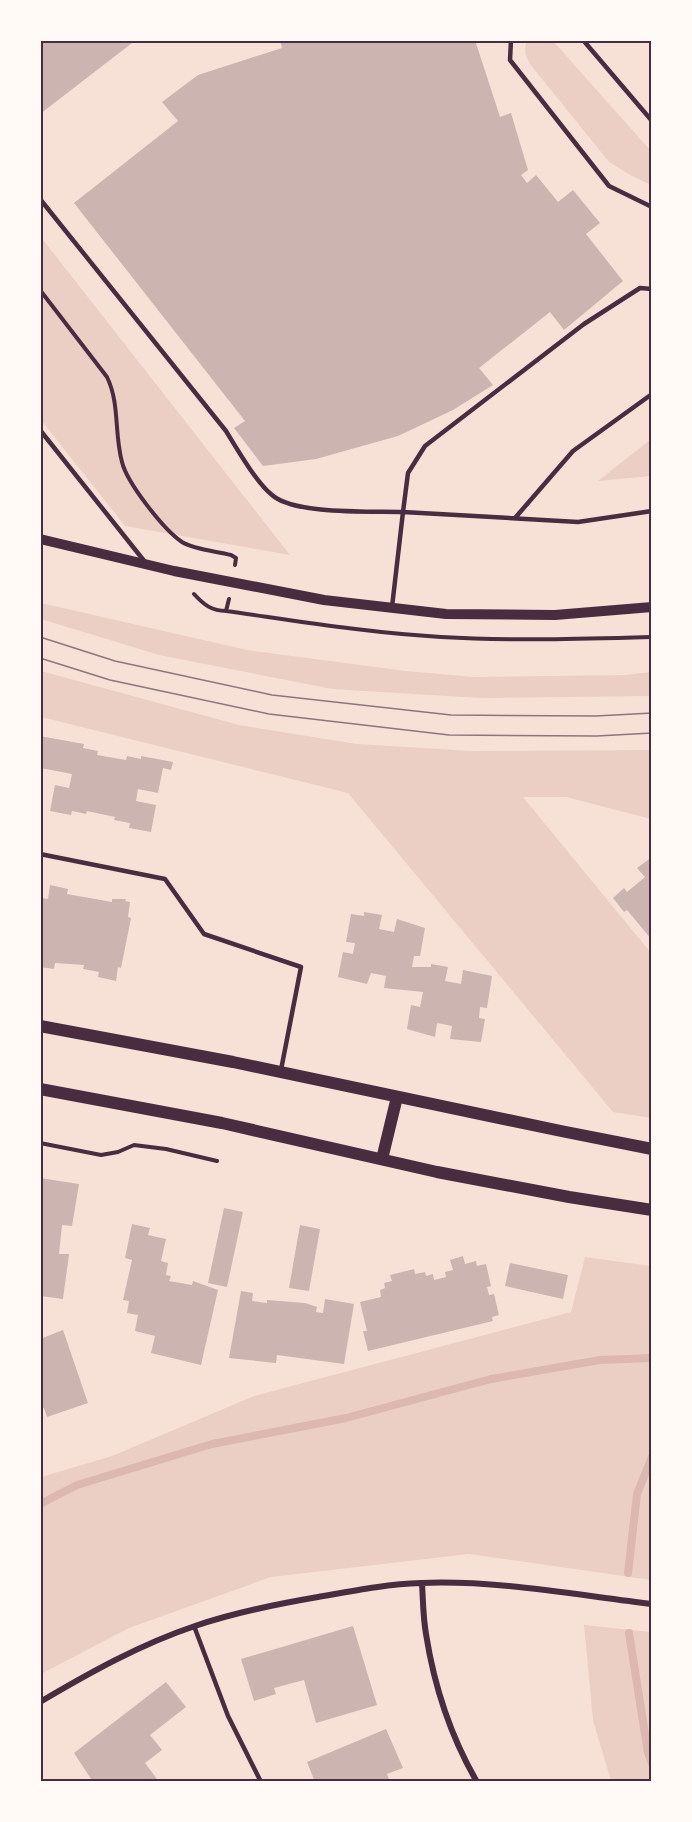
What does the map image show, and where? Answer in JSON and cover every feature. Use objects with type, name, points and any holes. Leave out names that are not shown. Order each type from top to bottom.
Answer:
[{"type":"main road","points":[[40,1026],[280,1072],[651,1149]]},
{"type":"main road","points":[[40,1089],[222,1124],[569,1197],[651,1210]]},
{"type":"main road","points":[[382,1159],[397,1097]]},
{"type":"street","points":[[40,539],[232,583],[324,600],[392,608],[446,614],[555,615],[651,608]]},
{"type":"street","points":[[40,1702],[137,1649],[194,1626],[262,1607],[364,1589],[422,1583],[495,1585],[651,1604]]},
{"type":"street","points":[[422,1583],[425,1632],[437,1688],[466,1763],[477,1782]]},
{"type":"lane","points":[[511,40],[510,60],[609,186],[651,207]]},
{"type":"lane","points":[[583,40],[651,121]]},
{"type":"lane","points":[[40,199],[226,431],[242,458],[272,496],[302,508],[578,522],[651,511]]},
{"type":"lane","points":[[392,608],[408,473],[425,446],[584,324],[640,288],[651,289]]},
{"type":"lane","points":[[514,518],[573,451],[651,394]]},
{"type":"lane","points":[[40,430],[148,565]]},
{"type":"lane","points":[[40,854],[165,879],[204,934],[301,967],[280,1072]]},
{"type":"lane","points":[[194,1626],[228,1716],[261,1782]]},
{"type":"path","points":[[40,290],[110,382],[115,401],[122,462],[129,480],[144,502],[182,542],[236,558],[226,611],[356,629],[439,637],[520,640],[651,637]]},
{"type":"path","points":[[40,1143],[101,1155],[134,1146],[166,1149],[217,1161]]},
{"type":"shaded area","points":[[526,41],[553,41],[651,151],[651,185],[609,162],[530,64],[525,53]]},
{"type":"shaded area","points":[[40,236],[290,555],[125,526],[41,420]]},
{"type":"shaded area","points":[[651,439],[651,476],[598,481]]},
{"type":"shaded area","points":[[41,603],[247,650],[406,671],[474,677],[626,675],[651,672],[651,696],[479,698],[332,689],[159,655],[41,619]]},
{"type":"shaded area","points":[[41,671],[239,725],[357,744],[473,751],[651,750],[651,819],[566,797],[523,797],[651,953],[651,1118],[613,1112],[348,793],[41,717]]},
{"type":"shaded area","points":[[585,1257],[651,1266],[651,1580],[469,1554],[271,1577],[129,1628],[41,1674],[41,1477],[112,1456],[254,1396],[571,1312]]},
{"type":"shaded area","points":[[584,1625],[651,1632],[651,1781],[611,1781],[593,1720]]},
{"type":"building","points":[[40,40],[136,40],[40,114]]},
{"type":"building","points":[[280,40],[475,40],[500,117],[511,113],[528,170],[521,175],[527,183],[536,175],[558,202],[573,190],[600,223],[586,234],[623,281],[564,330],[550,312],[479,368],[493,385],[453,410],[398,436],[316,459],[263,466],[234,428],[245,421],[74,203],[178,121],[162,102],[198,75],[282,48]]},
{"type":"building","points":[[40,736],[84,744],[83,748],[98,751],[97,755],[126,760],[127,756],[141,759],[141,756],[173,762],[171,770],[163,768],[158,793],[138,789],[136,801],[156,805],[151,832],[129,828],[130,823],[87,811],[86,814],[72,811],[71,815],[50,811],[55,785],[69,788],[72,774],[40,768]]},
{"type":"building","points":[[652,857],[652,940],[627,910],[624,912],[613,898],[624,888],[627,892],[645,877],[637,868]]},
{"type":"building","points":[[50,885],[68,889],[67,894],[112,902],[112,899],[126,899],[125,901],[130,902],[128,917],[131,918],[121,968],[118,967],[116,981],[98,977],[99,972],[83,969],[84,965],[55,963],[54,969],[40,967],[40,908],[42,898],[48,899]]},
{"type":"building","points":[[364,912],[382,915],[379,929],[394,932],[397,919],[425,928],[420,956],[414,956],[412,967],[431,967],[431,964],[448,967],[445,981],[461,984],[463,970],[492,976],[487,1008],[480,1007],[479,1018],[485,1019],[481,1042],[450,1039],[452,1026],[437,1023],[435,1037],[407,1029],[411,1005],[420,1007],[423,992],[384,988],[386,976],[371,973],[367,984],[338,977],[343,952],[353,954],[355,943],[346,942],[351,914],[364,916]]},
{"type":"building","points":[[40,1178],[79,1184],[72,1226],[62,1225],[59,1254],[69,1254],[63,1299],[40,1296]]},
{"type":"building","points":[[224,1208],[243,1212],[227,1287],[208,1283]]},
{"type":"building","points":[[132,1224],[150,1228],[148,1235],[166,1239],[161,1261],[168,1263],[166,1275],[171,1276],[169,1281],[192,1285],[193,1281],[218,1290],[201,1365],[151,1353],[155,1336],[135,1331],[138,1315],[127,1313],[129,1301],[123,1300],[132,1260],[125,1258]]},
{"type":"building","points":[[300,1225],[320,1229],[309,1291],[289,1288]]},
{"type":"building","points":[[463,1256],[465,1264],[476,1261],[477,1266],[486,1264],[491,1286],[487,1287],[489,1295],[494,1294],[499,1315],[492,1317],[493,1321],[368,1351],[363,1331],[367,1331],[360,1302],[381,1297],[380,1290],[385,1288],[384,1283],[392,1281],[390,1275],[414,1269],[415,1274],[425,1272],[426,1276],[433,1274],[434,1280],[446,1277],[445,1272],[453,1270],[450,1260]]},
{"type":"building","points":[[510,1263],[568,1275],[563,1299],[505,1286]]},
{"type":"building","points":[[241,1291],[253,1293],[252,1301],[305,1303],[317,1307],[316,1312],[323,1313],[325,1299],[354,1304],[344,1364],[277,1355],[276,1363],[229,1358]]},
{"type":"building","points":[[63,1330],[88,1403],[47,1417],[44,1408],[40,1409],[40,1339]]},
{"type":"building","points":[[353,1626],[377,1705],[316,1723],[304,1680],[274,1688],[276,1694],[254,1701],[241,1659]]},
{"type":"building","points":[[166,1682],[186,1707],[150,1735],[162,1750],[145,1763],[157,1779],[155,1782],[93,1782],[74,1753]]},
{"type":"building","points":[[386,1729],[403,1768],[387,1774],[390,1782],[315,1782],[307,1762]]},
{"type":"waterway","points":[[40,1504],[77,1485],[212,1444],[346,1418],[491,1379],[600,1360],[652,1358]]},
{"type":"waterway","points":[[628,1573],[637,1494],[652,1457]]},
{"type":"waterway","points":[[629,1633],[648,1753],[652,1764]]},
{"type":"tram line","points":[[40,637],[115,661],[272,695],[451,715],[596,716],[652,713]]},
{"type":"tram line","points":[[40,658],[110,680],[269,714],[449,735],[597,736],[652,733]]}]
